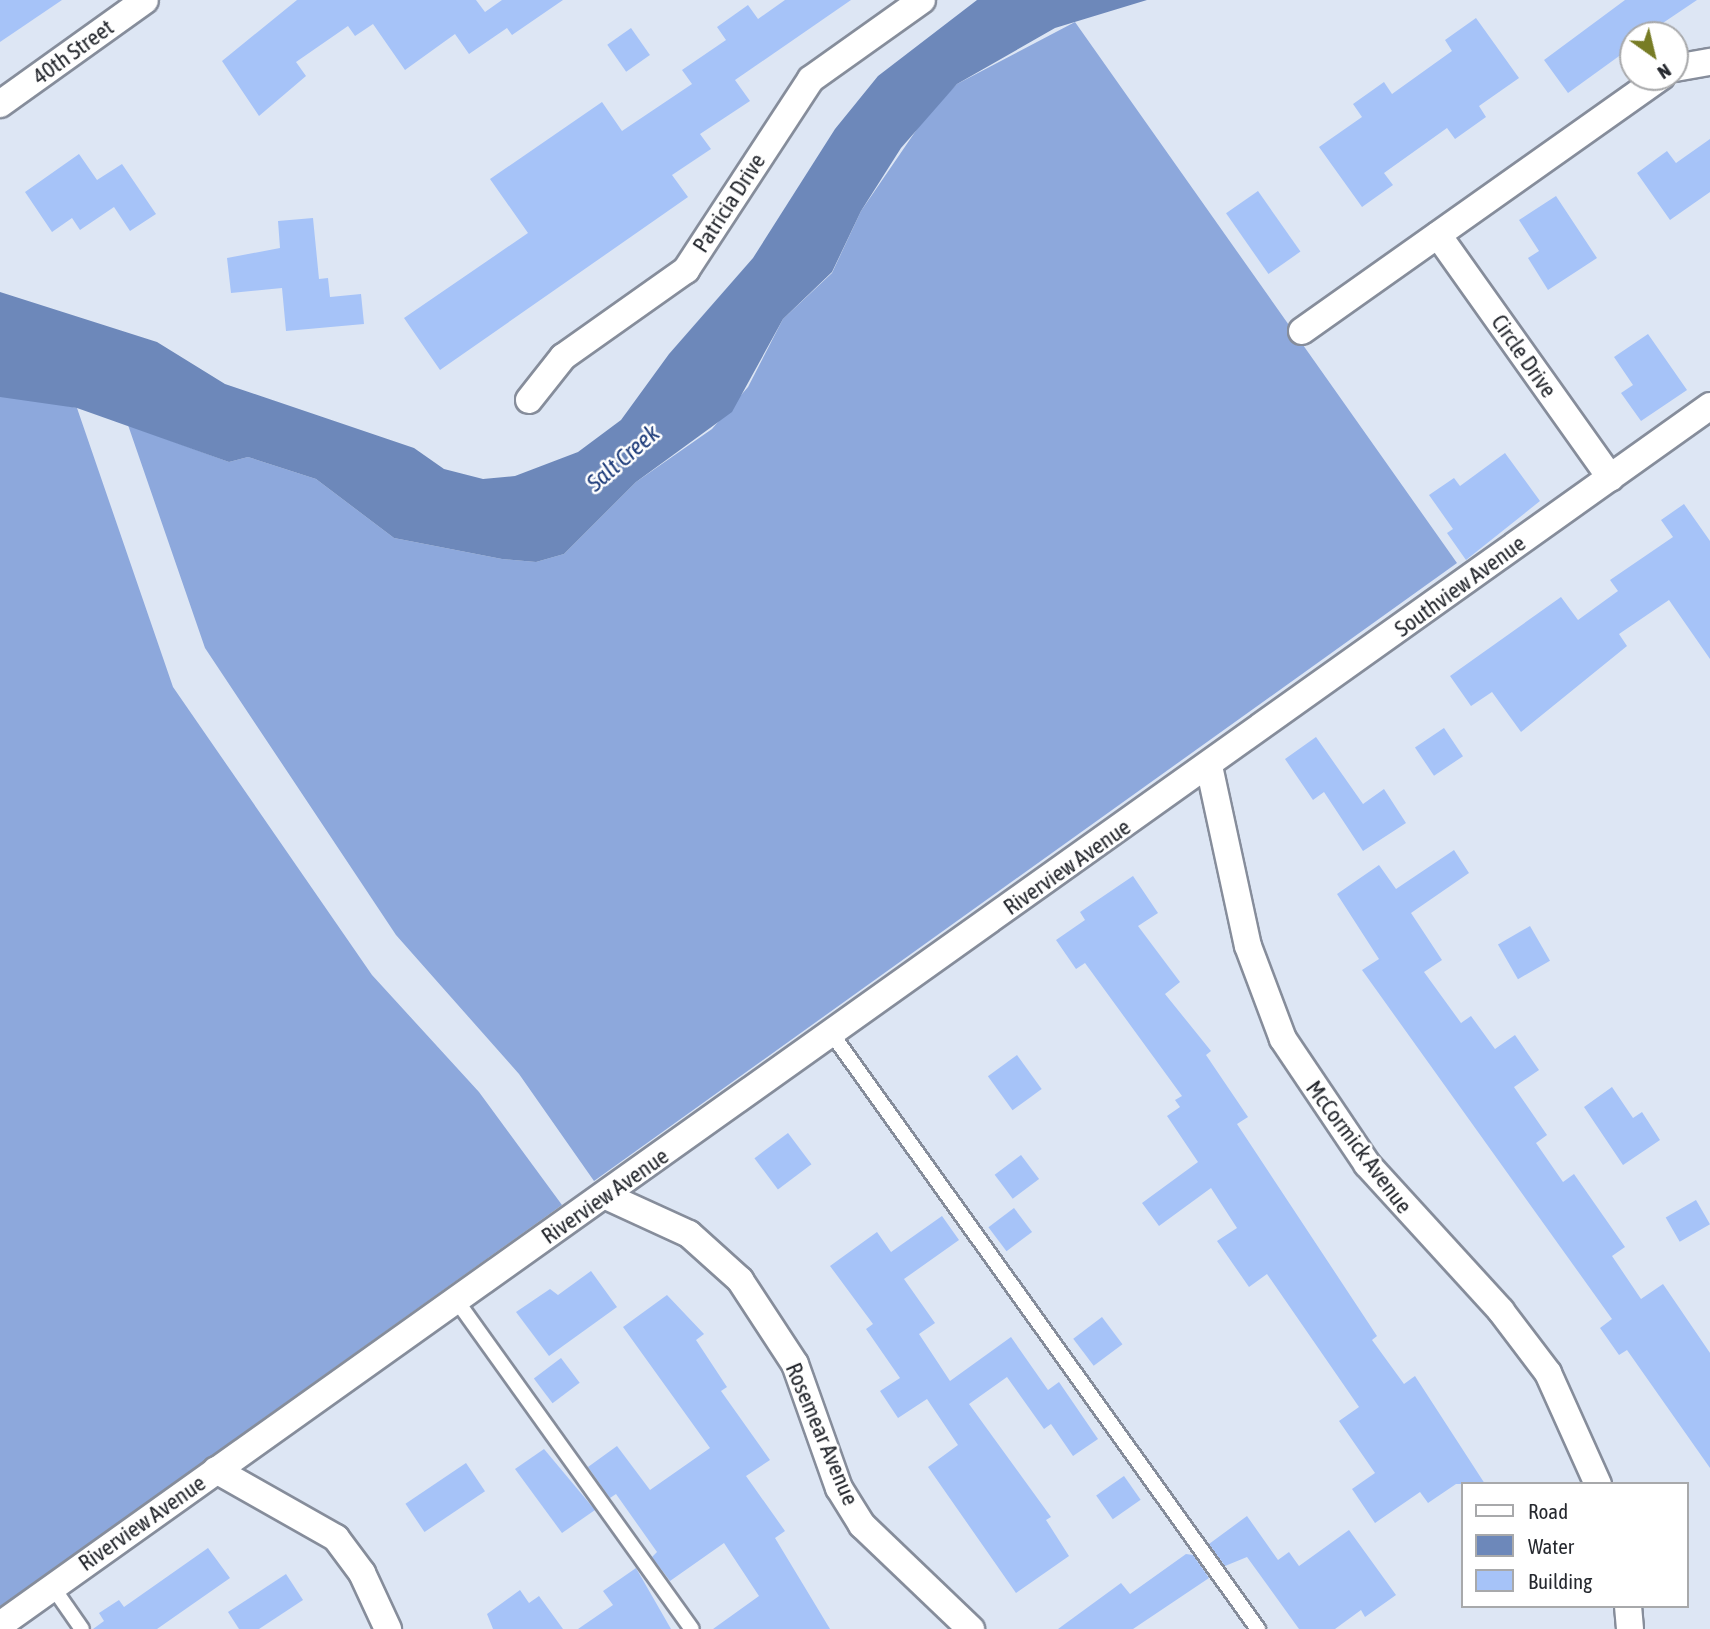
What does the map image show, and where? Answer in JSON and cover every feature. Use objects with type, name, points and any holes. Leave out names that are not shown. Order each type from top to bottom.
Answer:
[{"type":"street","name":"40th Street","points":[[0,104],[145,0]]},
{"type":"street","name":"Patricia Drive","points":[[529,400],[563,357],[685,270],[811,79],[922,0]]},
{"type":"street","points":[[1689,66],[1710,62]]},
{"type":"street","points":[[1302,331],[1641,91]]},
{"type":"street","name":"Circle Drive","points":[[1438,235],[1611,478]]},
{"type":"street","name":"Southview Avenue","points":[[1209,766],[1710,406]]},
{"type":"street","name":"Riverview Avenue","points":[[0,1625],[1209,766]]},
{"type":"street","name":"McCormick Avenue","points":[[1209,766],[1248,946],[1283,1039],[1367,1164],[1501,1311],[1548,1373],[1597,1482]]},
{"type":"street","name":"Rosemear Avenue","points":[[606,1196],[689,1234],[740,1280],[795,1364],[839,1488],[862,1525],[971,1629]]},
{"type":"street","points":[[216,1469],[337,1538],[362,1573],[388,1629]]},
{"type":"street","points":[[1628,1608],[1630,1629]]},
{"type":"lane","points":[[832,1034],[1258,1629]]},
{"type":"lane","points":[[457,1301],[692,1629]]},
{"type":"lane","points":[[52,1586],[82,1629]]},
{"type":"shaded area","points":[[1075,22],[1457,563],[594,1181],[519,1074],[396,935],[205,648],[128,425],[229,462],[248,457],[316,479],[394,538],[502,559],[536,562],[564,554],[636,482],[712,429],[748,387],[783,319],[832,273],[861,211],[926,116],[957,84]]},
{"type":"shaded area","points":[[17,395],[77,408],[173,687],[372,975],[479,1092],[562,1205],[0,1607],[0,397]]},
{"type":"water","name":"Salt Creek","points":[[977,0],[1147,0],[1055,28],[957,84],[901,148],[861,211],[832,272],[783,319],[732,412],[636,482],[564,554],[536,562],[502,559],[394,538],[316,479],[248,457],[229,462],[77,408],[0,397],[0,292],[157,342],[225,384],[414,448],[444,469],[483,479],[515,476],[578,452],[621,420],[669,354],[753,258],[835,129],[878,76]]},
{"type":"building","points":[[0,0],[62,0],[0,42]]},
{"type":"building","points":[[297,0],[476,0],[485,12],[502,0],[563,0],[512,35],[507,28],[469,54],[455,34],[405,70],[373,24],[355,36],[348,26],[296,62],[306,76],[259,116],[222,61]]},
{"type":"building","points":[[785,0],[851,0],[735,80],[750,101],[700,134],[711,149],[672,175],[688,197],[440,370],[404,318],[528,233],[490,179],[602,102],[622,131],[692,84],[682,70],[726,40],[717,27],[748,5],[758,19]]},
{"type":"building","points":[[1625,0],[1697,0],[1666,21],[1619,21],[1619,56],[1568,93],[1544,60]]},
{"type":"building","points":[[1476,18],[1519,78],[1479,106],[1486,117],[1455,139],[1447,128],[1384,173],[1393,185],[1362,207],[1319,147],[1362,117],[1353,104],[1384,82],[1392,94],[1452,51],[1445,40]]},
{"type":"building","points":[[631,28],[650,55],[626,72],[607,45]]},
{"type":"building","points":[[1710,139],[1710,192],[1670,220],[1637,173],[1667,151],[1676,163]]},
{"type":"building","points":[[79,154],[97,180],[122,164],[156,214],[130,231],[114,207],[80,230],[72,218],[52,232],[25,192]]},
{"type":"building","points":[[1258,191],[1300,252],[1268,274],[1226,213]]},
{"type":"building","points":[[1556,196],[1597,258],[1548,290],[1528,258],[1539,251],[1519,220]]},
{"type":"building","points":[[313,218],[319,279],[328,278],[330,297],[361,294],[364,324],[286,331],[282,288],[231,293],[227,258],[280,248],[278,221]]},
{"type":"building","points":[[1648,334],[1687,390],[1641,421],[1621,393],[1633,385],[1614,357]]},
{"type":"building","points":[[1505,453],[1540,501],[1466,560],[1447,533],[1453,529],[1429,495],[1454,478],[1460,486]]},
{"type":"building","points":[[1684,504],[1710,541],[1710,659],[1669,600],[1619,634],[1627,646],[1521,732],[1492,692],[1471,706],[1450,676],[1561,597],[1578,620],[1618,591],[1610,580],[1673,537],[1661,520]]},
{"type":"building","points":[[1444,728],[1463,756],[1434,776],[1415,748]]},
{"type":"building","points":[[1316,737],[1363,804],[1384,789],[1406,823],[1363,851],[1324,792],[1313,800],[1285,759]]},
{"type":"building","points":[[1454,850],[1469,873],[1411,913],[1442,960],[1424,972],[1461,1023],[1471,1016],[1495,1049],[1515,1035],[1539,1070],[1514,1087],[1547,1135],[1536,1143],[1563,1182],[1574,1174],[1625,1247],[1612,1256],[1641,1299],[1663,1284],[1710,1353],[1710,1468],[1627,1350],[1619,1355],[1600,1328],[1612,1319],[1362,970],[1379,959],[1337,894],[1379,865],[1396,889]]},
{"type":"building","points":[[1133,876],[1158,913],[1138,926],[1180,982],[1165,994],[1211,1051],[1206,1055],[1248,1117],[1237,1124],[1377,1336],[1372,1340],[1404,1384],[1415,1376],[1484,1482],[1456,1484],[1428,1503],[1420,1492],[1375,1523],[1352,1489],[1375,1473],[1339,1421],[1359,1407],[1267,1274],[1249,1287],[1217,1241],[1237,1228],[1211,1188],[1159,1226],[1142,1203],[1198,1162],[1167,1116],[1180,1107],[1175,1100],[1182,1096],[1085,963],[1076,969],[1056,940],[1085,920],[1080,912]]},
{"type":"building","points":[[1530,926],[1550,961],[1518,979],[1498,944]]},
{"type":"building","points":[[1017,1055],[1042,1089],[1013,1110],[988,1076]]},
{"type":"building","points":[[1612,1087],[1633,1118],[1642,1112],[1660,1140],[1623,1165],[1584,1107]]},
{"type":"building","points":[[788,1133],[811,1164],[778,1189],[754,1158]]},
{"type":"building","points":[[1021,1155],[1039,1179],[1013,1199],[995,1175]]},
{"type":"building","points":[[1696,1200],[1710,1224],[1680,1242],[1666,1218]]},
{"type":"building","points":[[1014,1208],[1032,1232],[1006,1251],[988,1227]]},
{"type":"building","points":[[942,1216],[959,1240],[904,1279],[935,1323],[919,1334],[950,1381],[1011,1337],[1048,1390],[1059,1382],[1098,1439],[1073,1456],[1051,1424],[1044,1429],[1007,1377],[969,1404],[1051,1517],[1046,1520],[1069,1556],[1016,1593],[928,1467],[958,1445],[927,1399],[898,1418],[880,1391],[900,1378],[866,1329],[873,1324],[830,1266],[877,1232],[891,1252]]},
{"type":"building","points":[[591,1271],[617,1307],[549,1356],[516,1312],[550,1289],[558,1295]]},
{"type":"building","points":[[667,1295],[704,1334],[696,1340],[727,1387],[721,1391],[770,1460],[746,1476],[785,1531],[775,1538],[830,1629],[713,1629],[759,1596],[724,1543],[670,1581],[652,1557],[657,1552],[616,1494],[610,1498],[588,1467],[617,1446],[650,1490],[710,1448],[623,1327]]},
{"type":"building","points":[[1102,1317],[1122,1344],[1094,1366],[1073,1339]]},
{"type":"building","points":[[561,1358],[580,1383],[553,1403],[534,1378]]},
{"type":"building","points":[[544,1449],[595,1510],[562,1533],[515,1469]]},
{"type":"building","points":[[466,1463],[485,1491],[424,1532],[405,1504]]},
{"type":"building","points":[[1124,1476],[1141,1500],[1113,1519],[1096,1496]]},
{"type":"building","points":[[1247,1516],[1278,1560],[1289,1552],[1299,1566],[1349,1530],[1396,1595],[1365,1617],[1361,1610],[1335,1629],[1299,1629],[1247,1557],[1225,1566],[1209,1544]]},
{"type":"building","points":[[208,1548],[230,1578],[157,1629],[93,1629],[104,1621],[99,1613],[119,1600],[124,1607]]},
{"type":"building","points":[[1186,1554],[1193,1555],[1209,1578],[1133,1629],[1058,1629],[1121,1583],[1130,1594]]},
{"type":"building","points":[[636,1568],[671,1629],[578,1629],[613,1605],[603,1591]]},
{"type":"building","points":[[286,1574],[303,1600],[259,1629],[239,1629],[228,1612]]},
{"type":"building","points":[[520,1590],[529,1603],[539,1596],[563,1629],[493,1629],[487,1614]]}]
